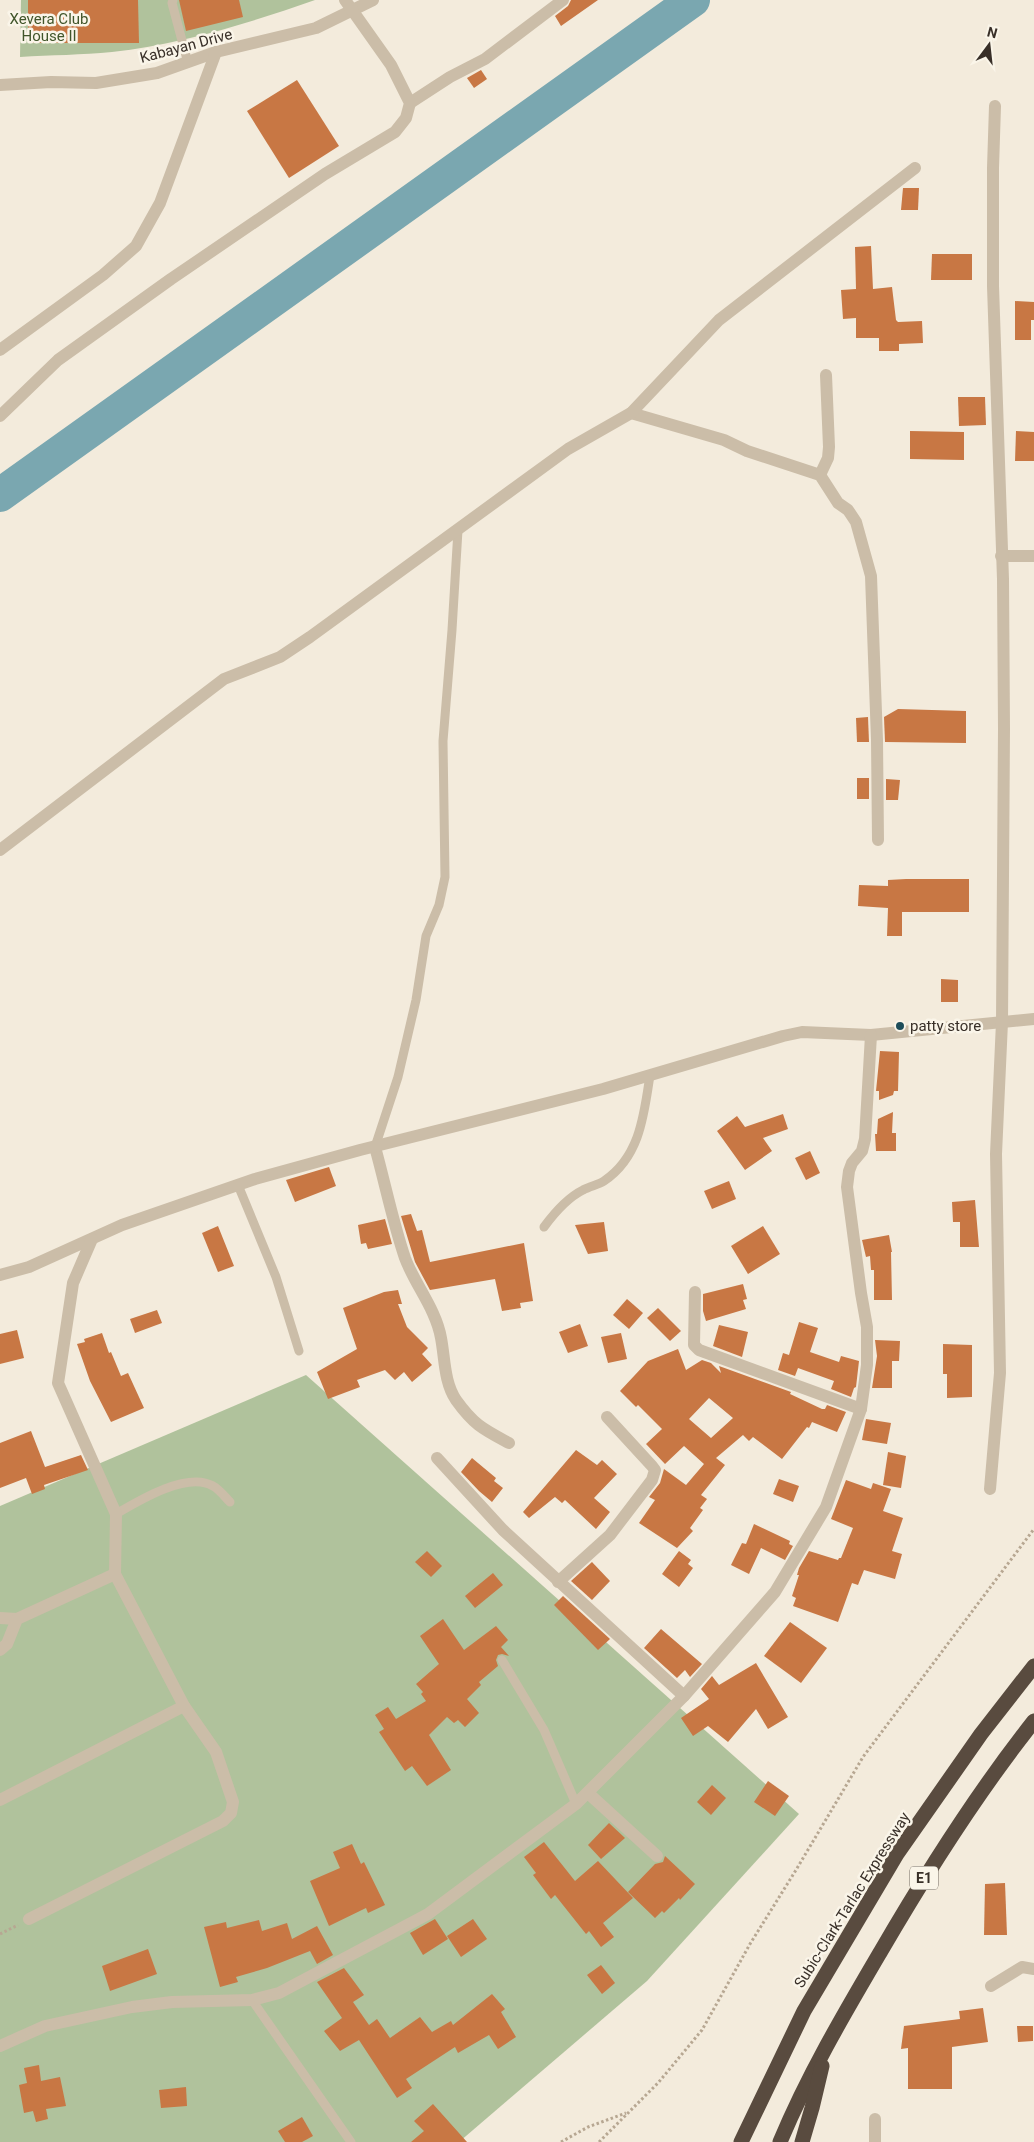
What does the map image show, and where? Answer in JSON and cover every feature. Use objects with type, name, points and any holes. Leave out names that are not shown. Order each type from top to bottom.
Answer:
[{"type":"highway","name":"Subic-Clark-Tarlac Expressway","points":[[742,2142],[804,2011],[897,1854],[981,1734],[1034,1666]]},
{"type":"highway","name":"E1","points":[[780,2142],[795,2106],[827,2043],[925,1875],[1013,1747],[1034,1721]]},
{"type":"highway","points":[[802,2142],[827,2043]]},
{"type":"street","name":"Kabayan Drive","points":[[0,85],[51,82],[96,83],[157,73],[216,52],[316,28],[349,5],[373,0]]},
{"type":"street","points":[[410,103],[450,77],[486,59],[563,0]]},
{"type":"street","points":[[0,416],[58,360],[74,348],[325,174],[395,132],[406,118],[410,103],[391,65],[349,5]]},
{"type":"street","points":[[0,350],[103,275],[136,246],[160,203],[216,52]]},
{"type":"street","points":[[990,1489],[1000,1373],[996,1154],[1002,1022],[1004,729],[1003,579],[993,286],[995,106]]},
{"type":"street","points":[[0,850],[224,679],[287,652],[568,449],[632,413],[719,320],[914,168]]},
{"type":"street","points":[[820,475],[828,458],[829,447],[826,375]]},
{"type":"street","points":[[632,413],[724,440],[747,451],[820,475],[838,502],[848,510],[856,522],[871,576],[877,740],[878,840]]},
{"type":"street","points":[[1001,556],[1034,556]]},
{"type":"street","points":[[0,1275],[29,1267],[122,1225],[238,1185],[360,1150],[602,1090],[802,1032],[871,1035],[1034,1019]]},
{"type":"street","points":[[0,2046],[46,2026],[132,2006],[172,2002],[252,2000],[279,1993],[428,1914],[576,1804],[684,1696],[775,1592],[826,1507],[861,1410],[867,1365],[868,1327],[861,1293],[847,1186],[852,1163],[862,1151],[865,1140],[871,1035]]},
{"type":"street","points":[[375,1147],[405,1257],[433,1316],[441,1338],[449,1386],[476,1426],[509,1443]]},
{"type":"street","points":[[29,1919],[223,1821],[231,1813],[233,1802],[216,1752],[184,1706],[114,1574],[116,1514],[58,1383],[73,1284],[92,1239]]},
{"type":"street","points":[[695,1292],[694,1345],[699,1350],[861,1410]]},
{"type":"street","points":[[558,1582],[610,1535],[652,1480],[654,1474],[652,1466],[607,1417]]},
{"type":"street","points":[[437,1458],[502,1530],[684,1696]]},
{"type":"street","points":[[0,1618],[17,1619],[114,1574]]},
{"type":"street","points":[[0,1650],[7,1644],[17,1619]]},
{"type":"street","points":[[0,1800],[184,1706]]},
{"type":"street","points":[[588,1792],[657,1856]]},
{"type":"street","points":[[991,1986],[1022,1967],[1034,1969]]},
{"type":"street","points":[[875,2119],[875,2142]]},
{"type":"lane","points":[[173,0],[172,3],[188,63]]},
{"type":"lane","points":[[375,1147],[398,1077],[416,1000],[426,936],[439,905],[445,876],[443,741],[458,530]]},
{"type":"lane","points":[[544,1227],[565,1203],[582,1190],[603,1182],[618,1170],[631,1155],[645,1113],[650,1075]]},
{"type":"lane","points":[[238,1185],[276,1277],[300,1351]]},
{"type":"lane","points":[[116,1514],[155,1493],[196,1481],[212,1486],[230,1502]]},
{"type":"lane","points":[[502,1660],[544,1730],[576,1804]]},
{"type":"lane","points":[[252,2000],[351,2142]]},
{"type":"path","points":[[599,2142],[658,2083],[702,2030],[750,1944],[863,1757],[1034,1529]]},
{"type":"path","points":[[561,2142],[588,2127],[626,2113]]},
{"type":"green space","name":"Xevera Club House II","points":[[21,0],[315,0],[265,17],[164,44],[112,52],[20,57]]},
{"type":"green space","points":[[306,1375],[799,1814],[647,1981],[459,2142],[0,2142],[0,1506]]},
{"type":"building","points":[[28,0],[138,0],[139,43],[28,43]]},
{"type":"building","points":[[179,0],[239,0],[243,17],[186,31]]},
{"type":"building","points":[[571,0],[598,0],[561,26],[555,16],[568,6]]},
{"type":"building","points":[[481,70],[487,79],[474,88],[467,78]]},
{"type":"building","points":[[297,80],[339,146],[289,178],[247,111]]},
{"type":"building","points":[[903,188],[919,188],[918,210],[901,210]]},
{"type":"building","points":[[871,246],[873,289],[892,287],[896,320],[898,322],[922,321],[923,343],[899,344],[899,351],[879,351],[879,338],[856,338],[856,318],[843,319],[841,290],[856,289],[855,247]]},
{"type":"building","points":[[932,254],[972,254],[972,280],[931,280]]},
{"type":"building","points":[[1015,301],[1034,302],[1034,320],[1031,320],[1031,340],[1015,340]]},
{"type":"building","points":[[958,397],[985,397],[986,425],[959,426]]},
{"type":"building","points":[[910,431],[964,432],[964,460],[910,459]]},
{"type":"building","points":[[1016,431],[1034,432],[1034,461],[1015,461]]},
{"type":"building","points":[[898,709],[966,711],[966,743],[885,742],[884,717]]},
{"type":"building","points":[[868,717],[869,742],[857,742],[856,718]]},
{"type":"building","points":[[857,778],[869,778],[869,799],[857,799]]},
{"type":"building","points":[[886,779],[900,780],[898,800],[886,800]]},
{"type":"building","points":[[969,879],[969,912],[902,912],[902,936],[887,936],[888,908],[858,906],[859,885],[888,886],[888,880]]},
{"type":"building","points":[[941,979],[958,980],[958,1002],[941,1002]]},
{"type":"building","points":[[880,1051],[899,1052],[898,1091],[894,1091],[893,1095],[879,1100],[879,1091],[876,1091]]},
{"type":"building","points":[[893,1112],[892,1133],[896,1133],[896,1151],[876,1151],[875,1134],[877,1134],[878,1119]]},
{"type":"building","points":[[783,1114],[788,1129],[763,1138],[772,1151],[745,1170],[717,1131],[737,1116],[745,1127]]},
{"type":"building","points":[[810,1151],[820,1173],[806,1180],[795,1158]]},
{"type":"building","points":[[329,1167],[336,1186],[295,1202],[286,1180]]},
{"type":"building","points":[[729,1181],[736,1199],[712,1209],[704,1191]]},
{"type":"building","points":[[975,1200],[979,1247],[960,1247],[960,1222],[953,1222],[952,1202]]},
{"type":"building","points":[[411,1214],[417,1231],[422,1230],[430,1262],[524,1243],[533,1301],[520,1303],[521,1308],[502,1311],[495,1279],[430,1290],[415,1262],[401,1216]]},
{"type":"building","points":[[385,1219],[392,1244],[368,1249],[366,1243],[361,1244],[358,1225]]},
{"type":"building","points":[[604,1222],[608,1251],[588,1254],[575,1225]]},
{"type":"building","points":[[218,1226],[234,1266],[218,1272],[202,1233]]},
{"type":"building","points":[[763,1226],[780,1254],[748,1274],[731,1246]]},
{"type":"building","points":[[889,1235],[892,1252],[892,1300],[874,1300],[874,1270],[871,1270],[870,1256],[866,1257],[862,1240]]},
{"type":"building","points":[[743,1284],[747,1299],[743,1300],[746,1309],[706,1321],[703,1311],[703,1294]]},
{"type":"building","points":[[398,1290],[402,1304],[398,1304],[407,1327],[428,1348],[422,1354],[432,1365],[412,1382],[404,1372],[395,1380],[385,1370],[357,1380],[360,1387],[328,1399],[317,1372],[357,1349],[343,1308],[384,1292]]},
{"type":"building","points":[[627,1299],[643,1313],[629,1329],[613,1315]]},
{"type":"building","points":[[658,1308],[681,1331],[670,1341],[647,1318]]},
{"type":"building","points":[[157,1310],[162,1323],[135,1333],[130,1319]]},
{"type":"building","points":[[799,1322],[818,1328],[810,1352],[839,1362],[841,1356],[859,1361],[856,1387],[851,1397],[831,1389],[834,1381],[798,1368],[795,1376],[778,1370],[783,1353],[789,1355]]},
{"type":"building","points":[[580,1324],[588,1346],[568,1353],[559,1332]]},
{"type":"building","points":[[719,1325],[748,1332],[742,1357],[713,1346]]},
{"type":"building","points":[[17,1330],[24,1358],[0,1364],[0,1334]]},
{"type":"building","points":[[102,1333],[109,1353],[111,1352],[121,1376],[128,1373],[144,1408],[111,1422],[90,1381],[77,1344],[85,1342],[84,1339]]},
{"type":"building","points":[[621,1333],[627,1359],[608,1363],[601,1337]]},
{"type":"building","points":[[875,1340],[900,1341],[899,1361],[892,1361],[892,1388],[872,1388],[877,1356]]},
{"type":"building","points":[[943,1344],[972,1345],[972,1397],[947,1398],[947,1374],[943,1374]]},
{"type":"building","points":[[678,1349],[686,1370],[702,1360],[711,1363],[721,1373],[719,1366],[791,1392],[790,1394],[822,1409],[825,1409],[827,1405],[846,1412],[837,1432],[812,1422],[782,1459],[753,1437],[749,1441],[743,1435],[716,1458],[725,1465],[701,1495],[707,1499],[700,1508],[703,1510],[690,1528],[693,1531],[677,1548],[639,1523],[655,1500],[649,1497],[660,1483],[664,1469],[686,1485],[704,1464],[684,1446],[665,1464],[646,1444],[662,1429],[638,1405],[636,1407],[620,1391],[648,1361]],"holes":[[[709,1398],[733,1418],[711,1438],[689,1419]]]},
{"type":"building","points":[[866,1419],[891,1423],[887,1444],[862,1440]]},
{"type":"building","points":[[31,1431],[45,1467],[81,1455],[88,1470],[44,1485],[45,1489],[32,1494],[26,1478],[0,1488],[0,1443]]},
{"type":"building","points":[[576,1450],[597,1465],[602,1460],[617,1474],[594,1498],[610,1512],[596,1529],[565,1500],[562,1503],[555,1497],[529,1518],[523,1512]]},
{"type":"building","points":[[888,1452],[906,1456],[901,1488],[883,1485]]},
{"type":"building","points":[[472,1458],[496,1478],[494,1481],[503,1488],[492,1502],[461,1472]]},
{"type":"building","points":[[779,1479],[799,1486],[793,1502],[773,1494]]},
{"type":"building","points":[[846,1480],[871,1489],[873,1483],[891,1489],[883,1511],[903,1518],[892,1551],[902,1554],[895,1579],[864,1570],[858,1585],[852,1583],[838,1622],[793,1606],[796,1598],[792,1596],[799,1575],[797,1575],[799,1568],[809,1551],[838,1560],[841,1558],[853,1528],[831,1519]]},
{"type":"building","points":[[754,1524],[790,1541],[789,1544],[793,1546],[785,1560],[761,1548],[749,1574],[731,1565],[742,1543],[746,1544]]},
{"type":"building","points":[[427,1551],[442,1566],[431,1577],[415,1562]]},
{"type":"building","points":[[679,1551],[691,1560],[688,1564],[693,1568],[679,1587],[662,1574]]},
{"type":"building","points":[[592,1562],[610,1581],[592,1600],[571,1581]]},
{"type":"building","points":[[493,1573],[503,1585],[475,1608],[465,1596]]},
{"type":"building","points":[[563,1596],[610,1639],[598,1650],[554,1605]]},
{"type":"building","points":[[443,1619],[464,1650],[496,1626],[508,1640],[501,1647],[509,1656],[498,1655],[496,1660],[498,1666],[479,1682],[481,1685],[467,1699],[479,1713],[465,1727],[458,1720],[454,1723],[447,1717],[429,1735],[451,1770],[427,1786],[412,1766],[405,1771],[379,1732],[384,1729],[375,1715],[388,1707],[396,1719],[426,1701],[421,1694],[423,1692],[416,1684],[439,1664],[420,1636]]},
{"type":"building","points":[[790,1622],[827,1648],[801,1683],[764,1656]]},
{"type":"building","points":[[661,1629],[702,1664],[690,1677],[685,1670],[677,1678],[644,1648]]},
{"type":"building","points":[[756,1663],[788,1717],[768,1729],[756,1709],[728,1742],[708,1726],[693,1736],[681,1718],[709,1699],[701,1689],[712,1676],[719,1685]]},
{"type":"building","points":[[768,1781],[789,1796],[775,1816],[754,1802]]},
{"type":"building","points":[[712,1785],[726,1798],[711,1815],[697,1802]]},
{"type":"building","points":[[609,1823],[625,1838],[601,1859],[588,1845]]},
{"type":"building","points":[[544,1842],[575,1881],[598,1861],[633,1898],[603,1923],[614,1937],[601,1947],[589,1931],[586,1934],[555,1895],[551,1899],[533,1875],[536,1873],[524,1857]]},
{"type":"building","points":[[352,1844],[361,1864],[364,1862],[385,1905],[368,1913],[366,1908],[329,1926],[310,1881],[340,1868],[333,1852]]},
{"type":"building","points":[[665,1856],[695,1884],[680,1900],[679,1898],[664,1913],[662,1911],[655,1918],[628,1892],[655,1864],[663,1862]]},
{"type":"building","points":[[1005,1883],[1007,1935],[984,1935],[985,1884]]},
{"type":"building","points":[[435,1919],[448,1939],[423,1955],[410,1933]]},
{"type":"building","points":[[473,1919],[487,1939],[461,1957],[447,1936]]},
{"type":"building","points":[[259,1920],[262,1931],[287,1923],[292,1939],[317,1926],[333,1955],[317,1964],[310,1951],[267,1968],[236,1977],[238,1982],[220,1987],[204,1927],[226,1922],[227,1928]]},
{"type":"building","points":[[148,1949],[157,1974],[110,1991],[102,1966]]},
{"type":"building","points":[[601,1965],[615,1983],[602,1994],[587,1975]]},
{"type":"building","points":[[344,1968],[364,1995],[353,2002],[369,2025],[377,2019],[390,2038],[420,2017],[432,2032],[451,2021],[453,2025],[492,1994],[505,2009],[501,2012],[516,2037],[498,2049],[489,2035],[458,2053],[455,2047],[406,2079],[412,2088],[397,2098],[359,2040],[340,2051],[324,2031],[342,2018],[317,1982]]},
{"type":"building","points":[[983,2008],[988,2042],[952,2047],[952,2089],[908,2089],[908,2048],[901,2049],[904,2026],[960,2019],[959,2011]]},
{"type":"building","points":[[1017,2026],[1033,2026],[1033,2041],[1018,2042]]},
{"type":"building","points":[[39,2065],[41,2081],[60,2077],[66,2106],[46,2109],[48,2119],[36,2122],[33,2111],[24,2113],[19,2085],[27,2083],[24,2068]]},
{"type":"building","points":[[186,2087],[187,2106],[161,2108],[159,2090]]},
{"type":"building","points":[[433,2104],[467,2142],[411,2142],[424,2131],[414,2121]]},
{"type":"building","points":[[302,2117],[313,2136],[302,2142],[285,2142],[278,2131]]},
{"type":"waterway","points":[[0,495],[693,0]]},
{"type":"place","name":"patty store","points":[[900,1026]]}]
